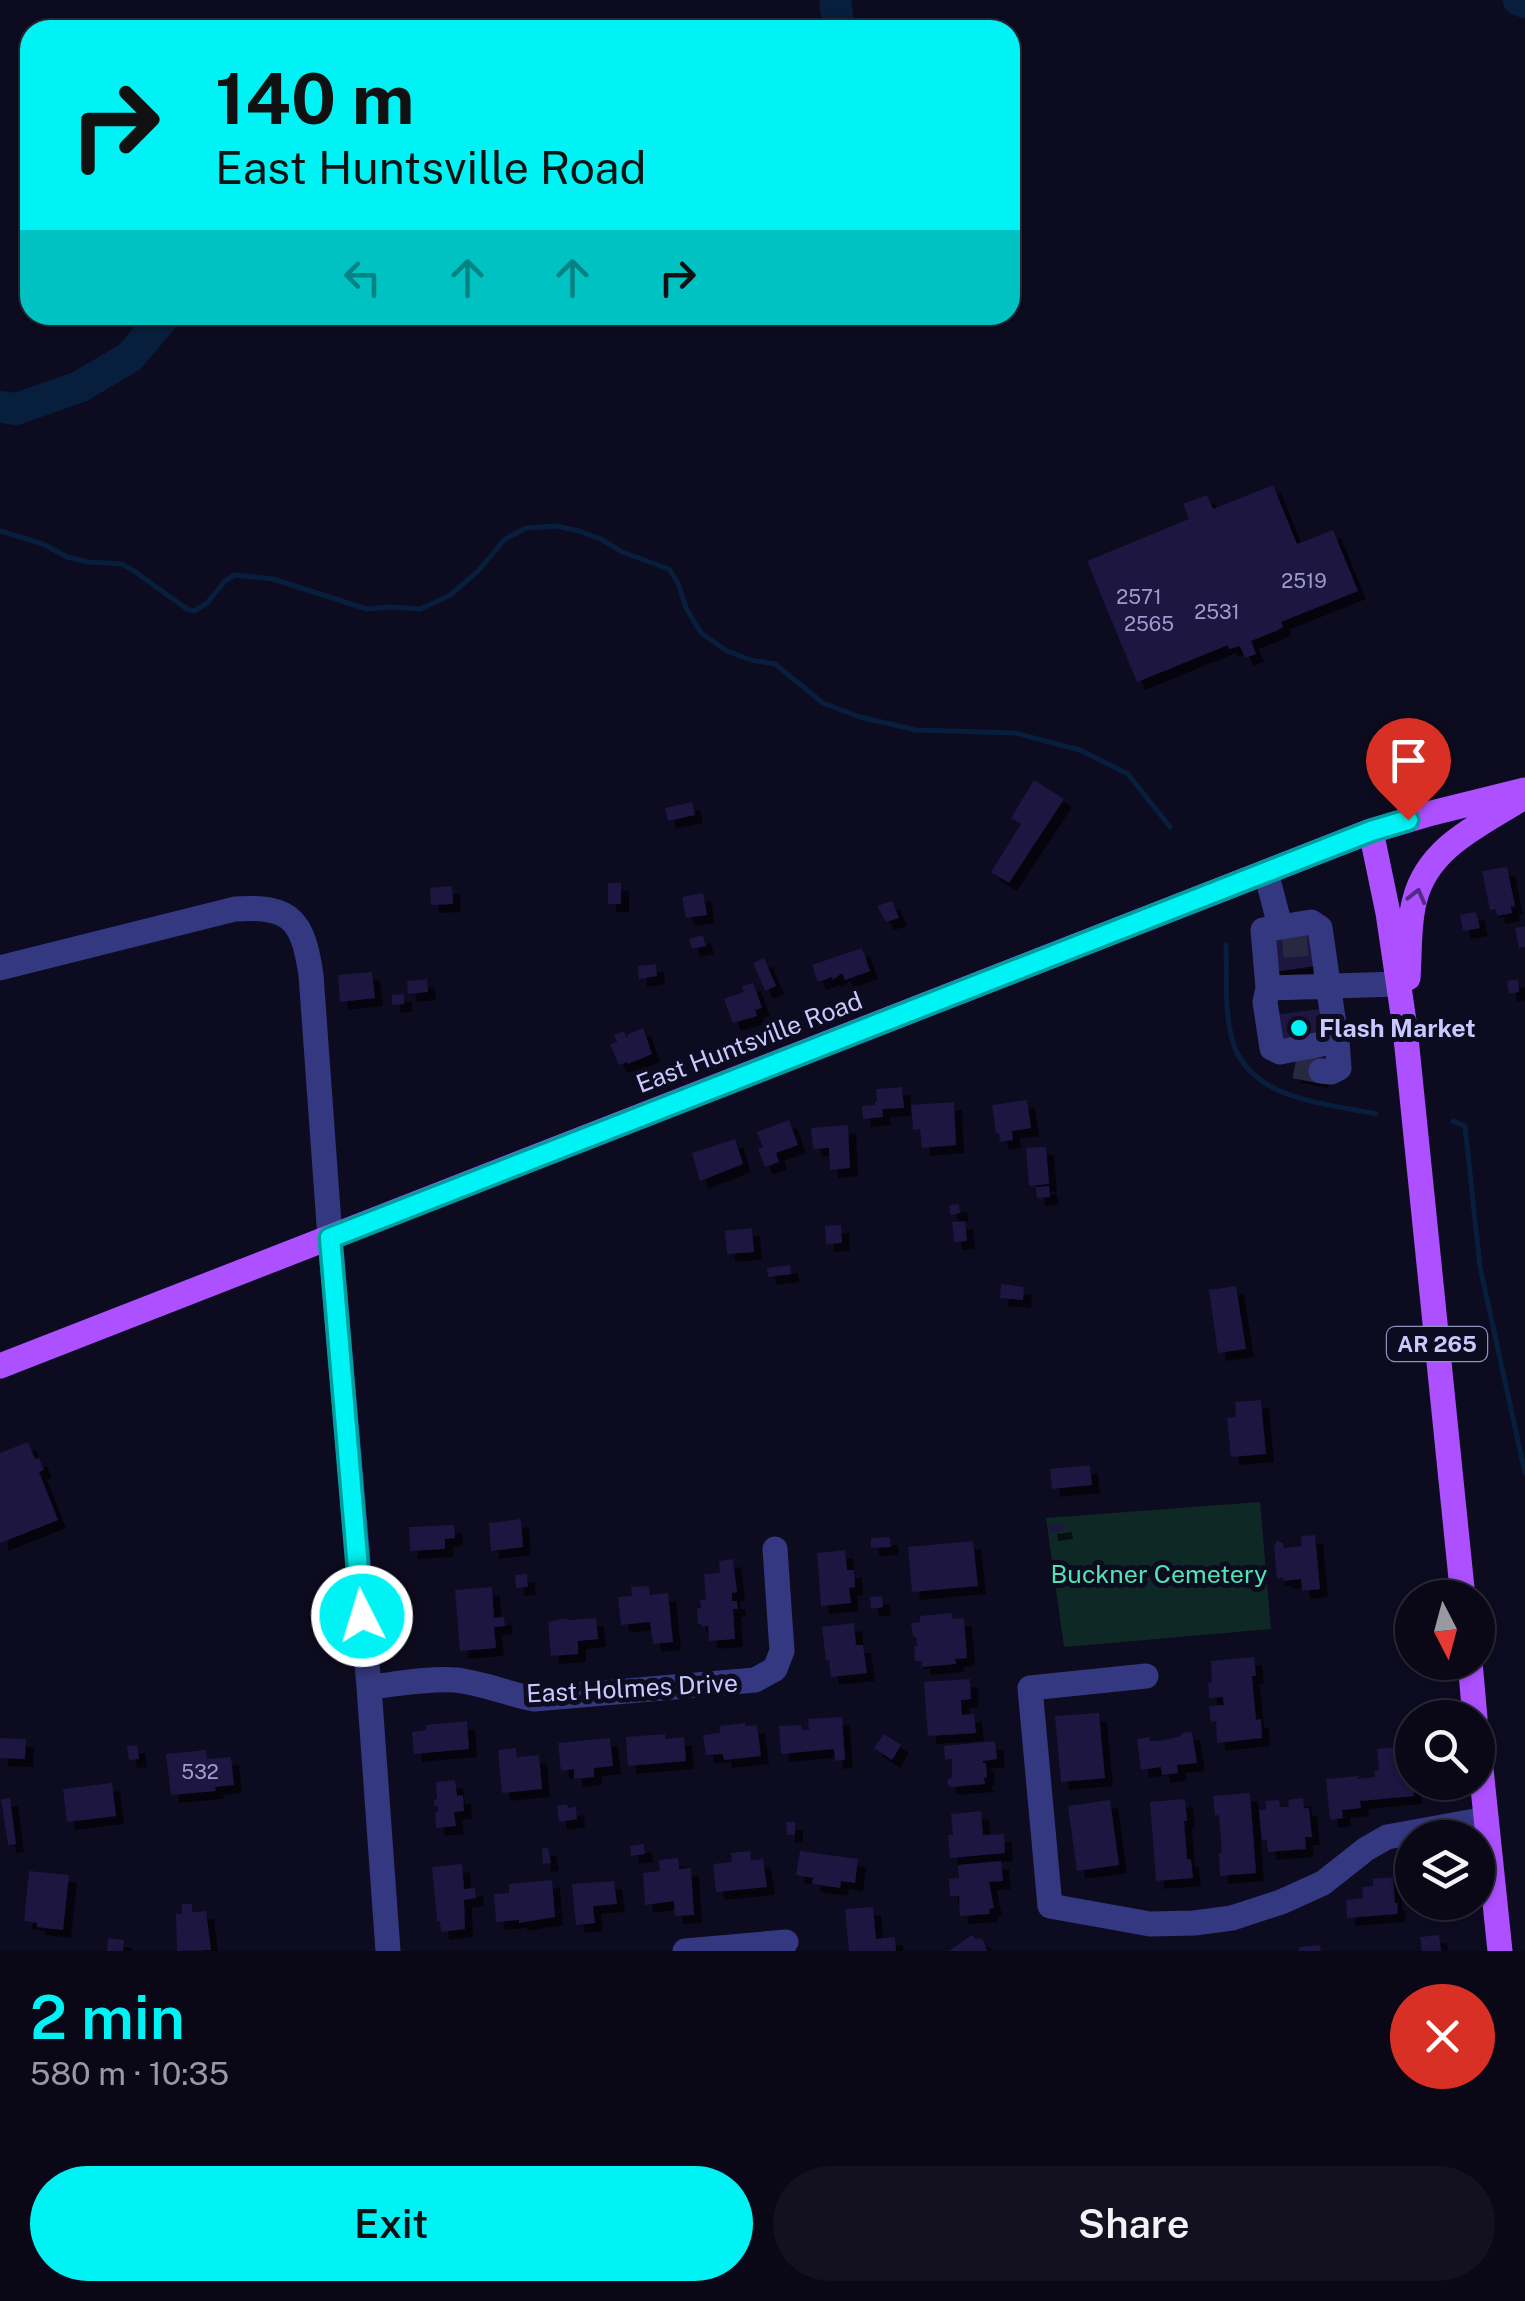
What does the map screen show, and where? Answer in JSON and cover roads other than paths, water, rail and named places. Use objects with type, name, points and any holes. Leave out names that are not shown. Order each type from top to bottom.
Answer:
[{"type":"main road","name":"East Huntsville Road","points":[[0,1366],[1371,831],[1432,812],[1525,793]]},
{"type":"main road","points":[[1405,1028],[1414,900],[1423,877],[1454,840],[1525,793]]},
{"type":"main road","name":"AR 265","points":[[1371,831],[1405,1028],[1461,1580]]},
{"type":"main road","points":[[1484,1800],[1486,1820]]},
{"type":"main road","points":[[1495,1904],[1500,1951]]},
{"type":"street","points":[[1266,872],[1289,927]]},
{"type":"street","points":[[0,968],[235,910],[264,907],[284,914],[301,930],[312,975],[388,1951]]},
{"type":"street","points":[[1322,1071],[1340,1068],[1337,1041],[1330,986],[1320,928],[1312,922],[1262,930],[1268,988],[1265,1002],[1272,1048],[1287,1059],[1337,1041]]},
{"type":"street","points":[[1268,988],[1298,978],[1330,986],[1398,984]]},
{"type":"street","name":"East Holmes Drive","points":[[369,1686],[452,1680],[534,1699],[755,1680],[775,1669],[782,1651],[775,1549]]},
{"type":"street","points":[[1146,1676],[1030,1688],[1050,1906],[1150,1924],[1232,1918],[1281,1902],[1323,1882],[1366,1848],[1395,1837]]},
{"type":"street","points":[[685,1951],[786,1942]]},
{"type":"waterway","points":[[835,0],[838,20]]},
{"type":"waterway","points":[[1519,0],[1525,2]]},
{"type":"waterway","points":[[0,407],[16,409],[79,387],[130,357],[157,325]]},
{"type":"waterway","points":[[0,531],[43,544],[67,557],[122,564],[194,611],[235,575],[273,579],[367,609],[420,609],[449,596],[478,571],[505,539],[526,528],[556,526],[579,531],[669,569],[701,633],[727,651],[775,664],[823,703],[860,717],[916,730],[1015,733],[1080,750],[1128,774],[1170,827]]},
{"type":"waterway","points":[[1226,945],[1229,1028],[1241,1059],[1254,1075],[1271,1087],[1312,1102],[1376,1114]]},
{"type":"waterway","points":[[1453,1121],[1465,1126],[1480,1267],[1525,1473]]},
{"type":"tunnel","points":[[1294,932],[1297,969]]},
{"type":"tunnel","points":[[1295,1066],[1321,1071]]},
{"type":"place","name":"Flash Market","points":[[1299,1028]]},
{"type":"park label","name":"Buckner Cemetery","points":[[1159,1574]]}]
